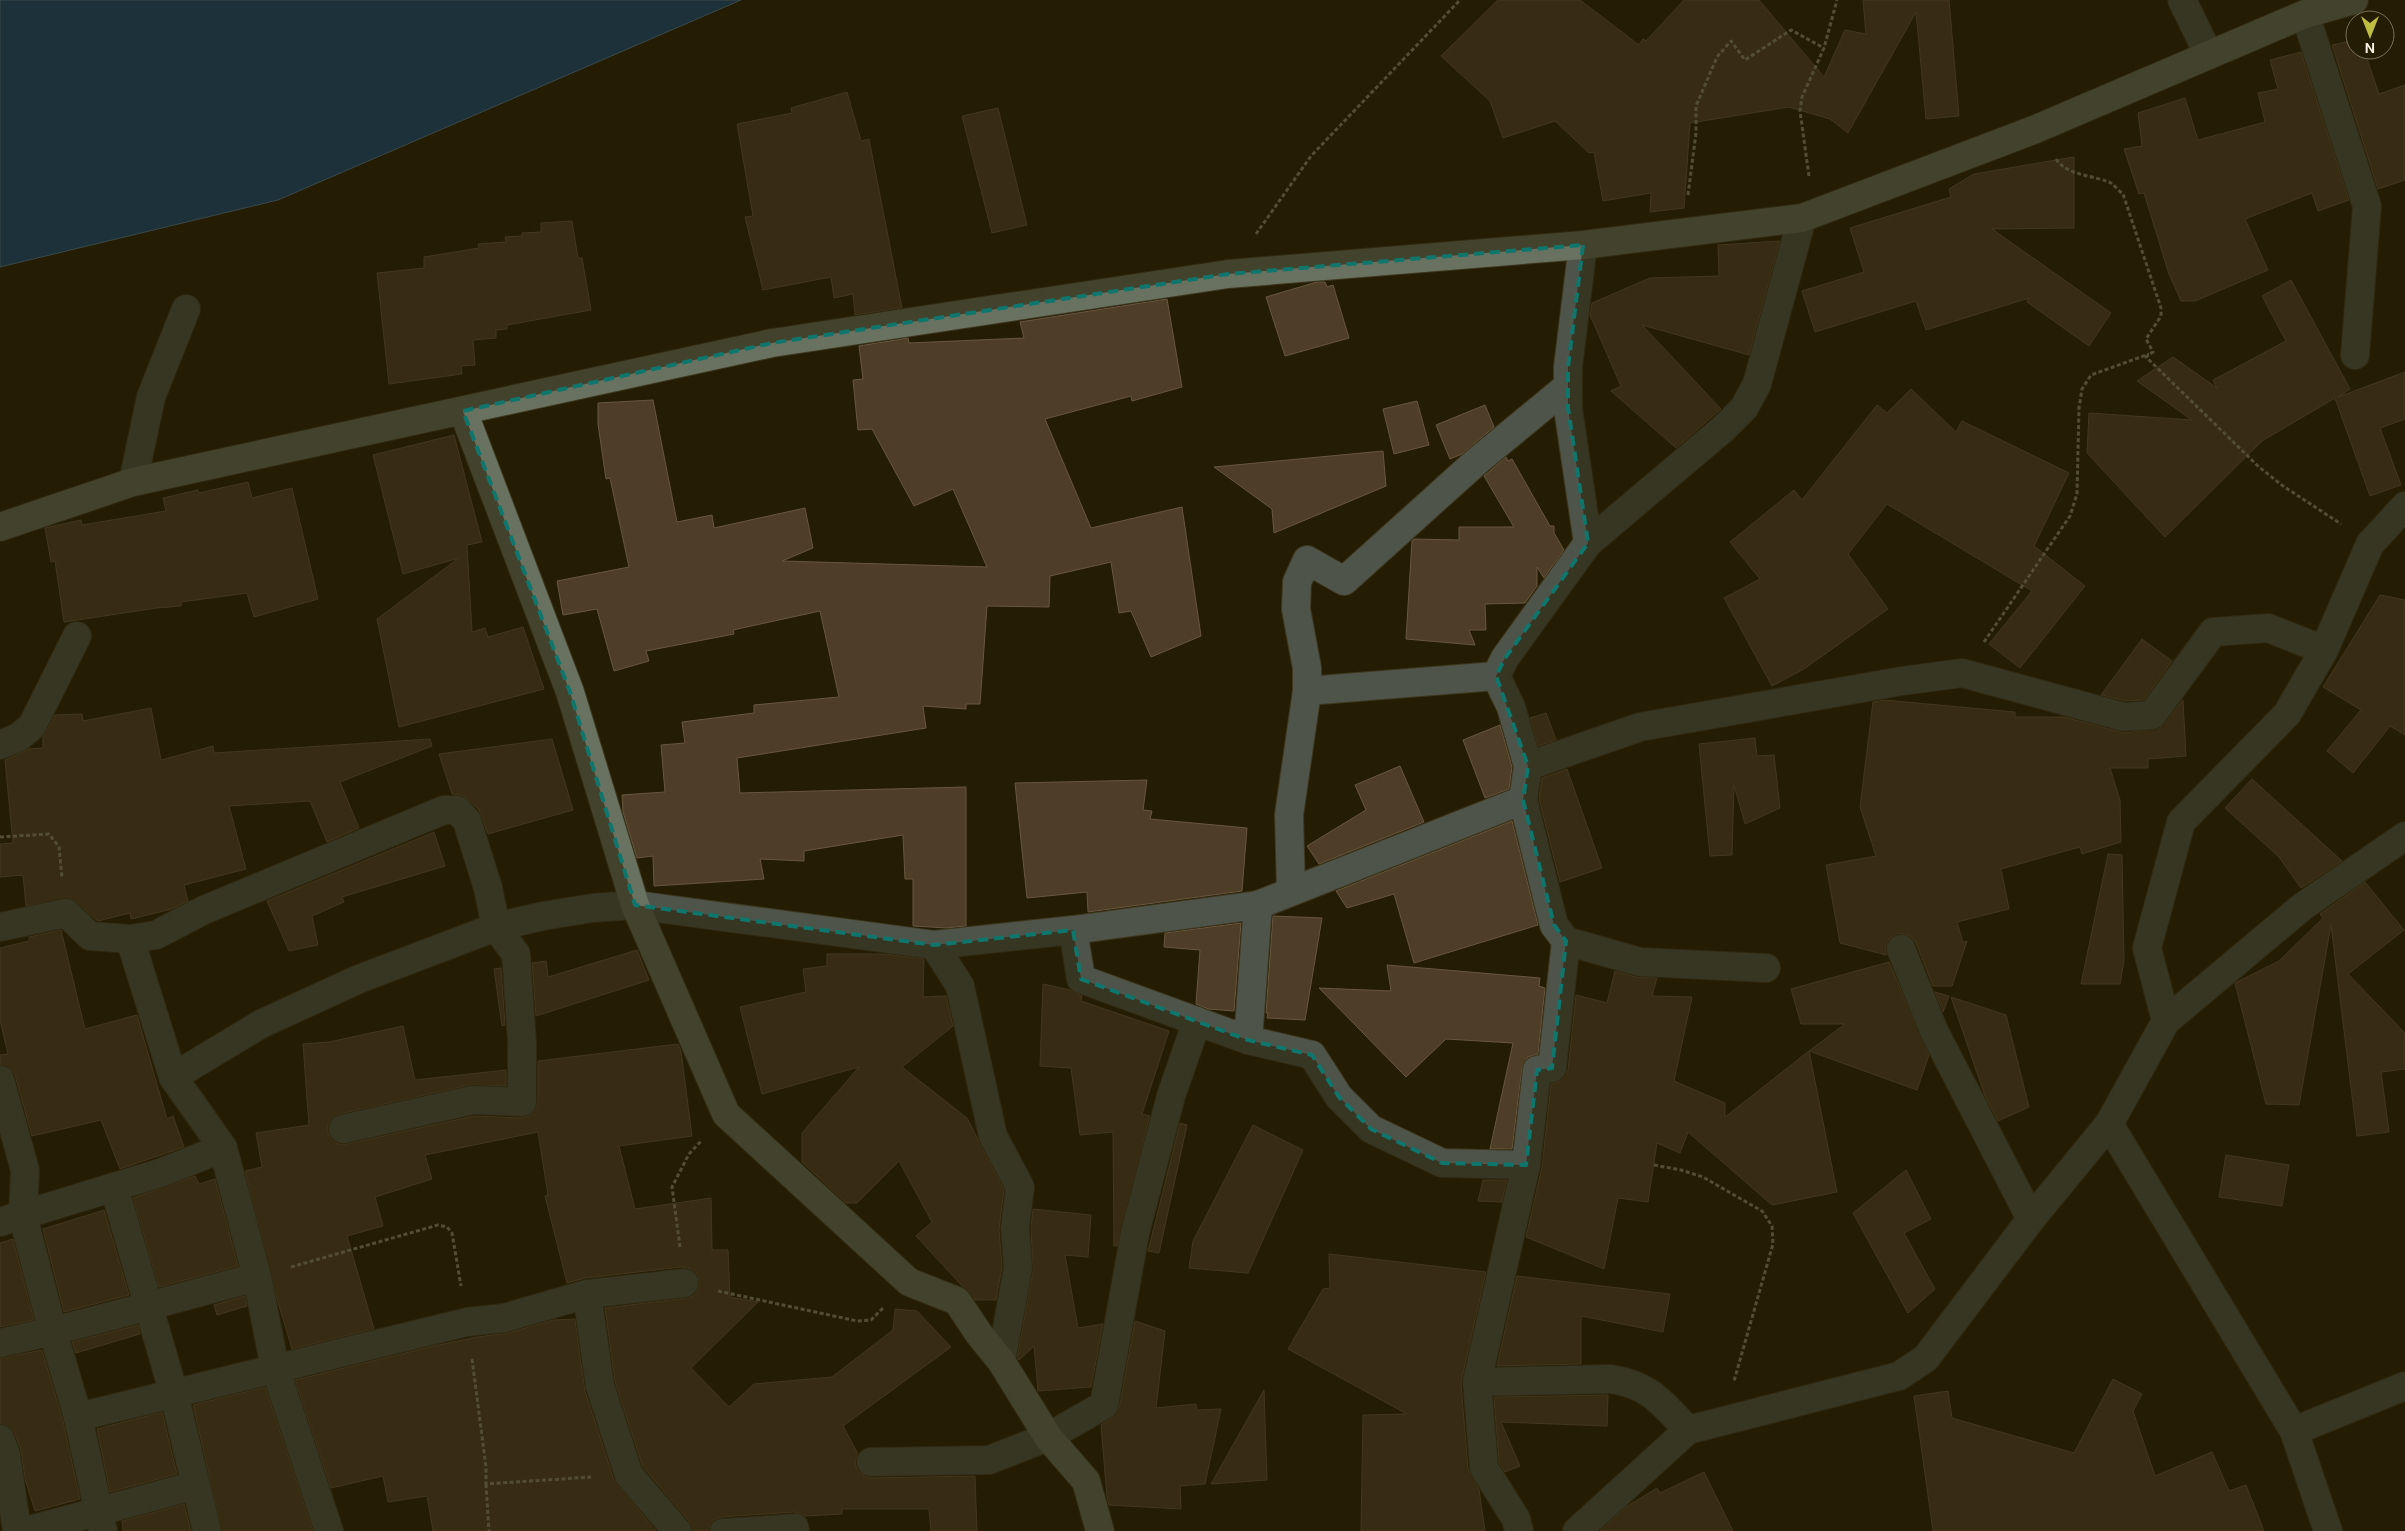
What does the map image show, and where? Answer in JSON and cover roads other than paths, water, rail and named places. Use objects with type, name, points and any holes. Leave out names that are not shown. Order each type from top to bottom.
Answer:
[{"type":"street","points":[[2182,0],[2209,55]]},
{"type":"street","points":[[0,527],[133,482],[772,343],[1228,274],[1583,245],[1802,218],[2036,129],[2305,14],[2354,0]]},
{"type":"street","points":[[2305,14],[2367,206],[2355,354]]},
{"type":"street","points":[[1496,676],[1505,658],[1588,543],[1724,428],[1744,408],[1757,384],[1802,218]]},
{"type":"street","points":[[1583,245],[1568,367],[1568,408],[1588,543]]},
{"type":"street","points":[[133,482],[151,397],[186,309]]},
{"type":"street","points":[[1291,891],[1289,815],[1307,691],[1307,668],[1296,609],[1297,582],[1307,560],[1344,581],[1476,462],[1568,386]]},
{"type":"street","points":[[463,410],[570,692],[635,905],[726,1114],[909,1282],[957,1301],[979,1334],[1001,1361],[1048,1437],[1086,1482],[1100,1531]]},
{"type":"street","points":[[2166,1021],[2147,948],[2181,822],[2287,714],[2324,650],[2370,544],[2405,506]]},
{"type":"street","points":[[1528,766],[1640,727],[1893,682],[1962,674],[2124,717],[2152,715],[2213,632],[2268,628],[2324,650]]},
{"type":"street","points":[[0,745],[19,737],[32,726],[77,636]]},
{"type":"street","points":[[1307,691],[1496,676]]},
{"type":"street","points":[[1496,676],[1511,707],[1528,766],[1524,800],[1554,925],[1566,941],[1640,962],[1766,968]]},
{"type":"street","points":[[173,1077],[261,1024],[359,979],[496,927],[553,914],[592,908],[635,905],[934,945],[1073,930],[1258,905],[1524,800]]},
{"type":"street","points":[[0,927],[66,913],[90,936],[130,939],[156,935],[204,910],[444,810],[458,810],[467,821],[488,888],[496,927],[516,954],[522,1043],[522,1102],[473,1100],[343,1129]]},
{"type":"street","points":[[1577,1531],[1688,1430],[1722,1423],[1900,1376],[1926,1358],[2032,1218],[2109,1124],[2166,1021],[2302,907],[2405,836]]},
{"type":"street","points":[[1248,1040],[1258,905]]},
{"type":"street","points":[[1073,930],[1081,979],[1248,1040],[1312,1055],[1339,1097],[1371,1129],[1442,1163],[1526,1165]]},
{"type":"street","points":[[130,939],[173,1077],[223,1148],[257,1277],[275,1368],[329,1531]]},
{"type":"street","points":[[1519,1531],[1516,1519],[1484,1468],[1477,1382],[1526,1165],[1537,1070],[1552,1068],[1566,941]]},
{"type":"street","points":[[934,945],[960,986],[993,1136],[1020,1187],[1016,1228],[1018,1268],[1001,1361]]},
{"type":"street","points":[[1901,949],[1934,1031],[2032,1218]]},
{"type":"street","points":[[871,1462],[989,1460],[1048,1437],[1104,1405],[1135,1233],[1171,1096],[1197,1021]]},
{"type":"street","points":[[0,1080],[25,1170],[12,1219],[53,1332],[78,1417],[100,1521]]},
{"type":"street","points":[[2109,1124],[2294,1431],[2328,1531]]},
{"type":"street","points":[[12,1219],[160,1173],[223,1148]]},
{"type":"street","points":[[114,1187],[174,1394],[207,1531]]},
{"type":"street","points":[[0,1343],[53,1332],[149,1304],[257,1277]]},
{"type":"street","points":[[78,1417],[467,1322],[504,1318],[587,1294],[684,1283]]},
{"type":"street","points":[[587,1294],[600,1386],[630,1475],[677,1531]]},
{"type":"street","points":[[1477,1382],[1611,1379],[1631,1382],[1660,1401],[1688,1430]]},
{"type":"street","points":[[2294,1431],[2405,1386]]},
{"type":"street","points":[[0,1439],[6,1455],[17,1531]]},
{"type":"street","points":[[26,1531],[100,1521],[196,1485]]},
{"type":"lane","points":[[722,1531],[796,1526],[797,1531]]},
{"type":"water","points":[[0,0],[741,0],[278,200],[0,267]]}]
